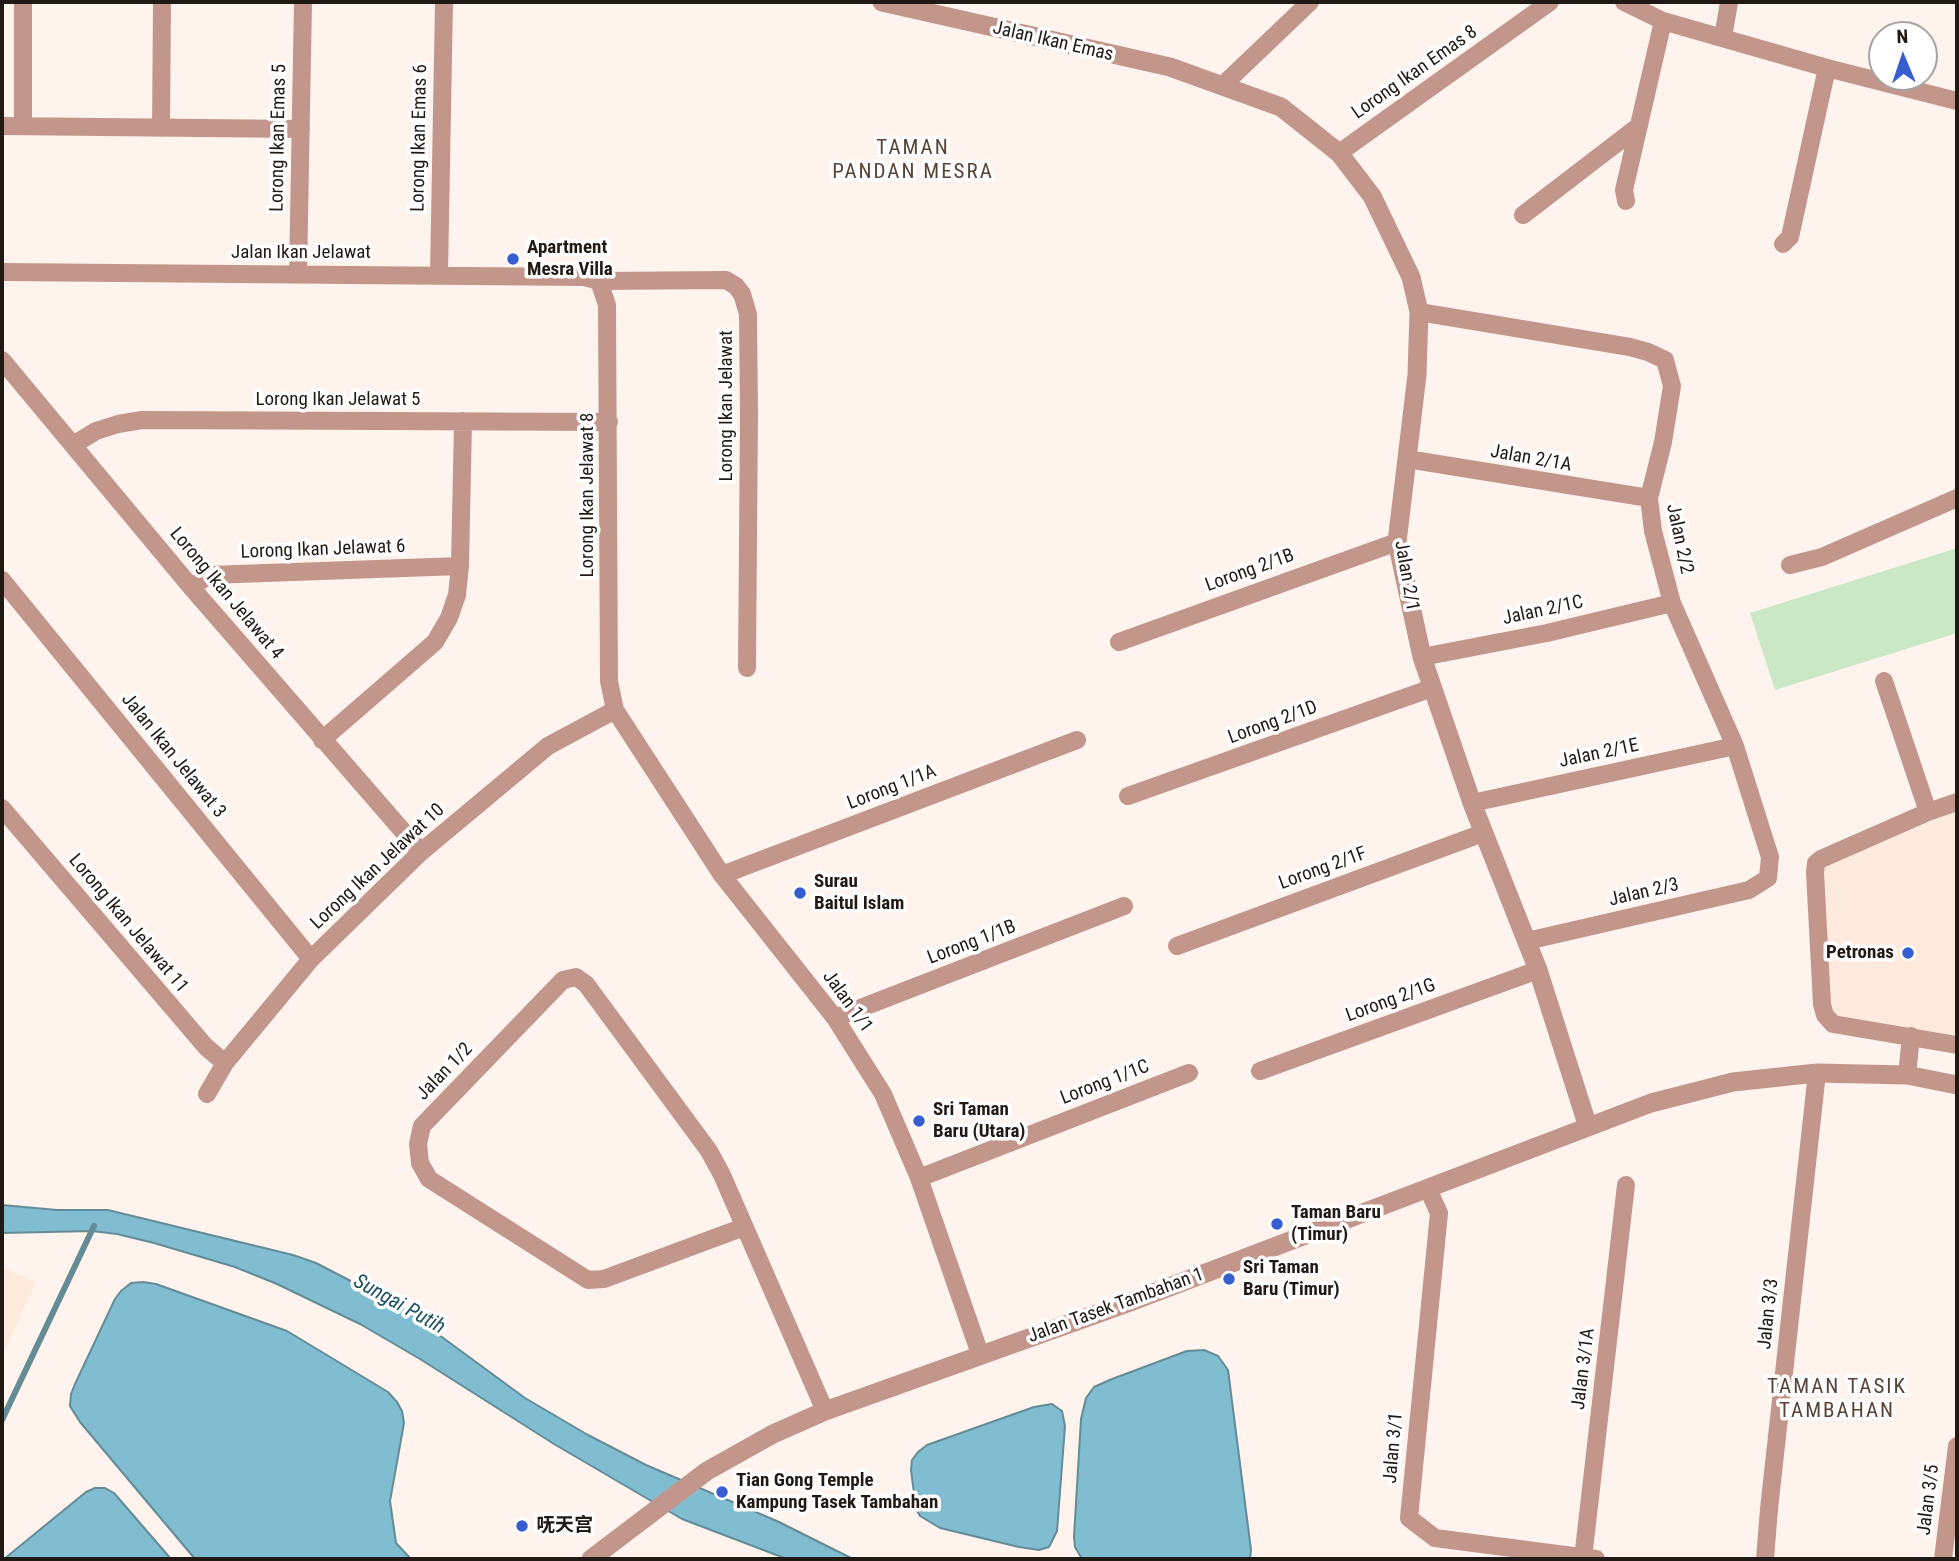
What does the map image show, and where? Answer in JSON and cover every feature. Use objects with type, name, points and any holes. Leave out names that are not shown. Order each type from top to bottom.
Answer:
[{"type":"street","points":[[23,2],[23,126]]},
{"type":"street","points":[[161,128],[162,2]]},
{"type":"street","name":"Lorong Ikan Emas 5","points":[[298,274],[303,2]]},
{"type":"street","name":"Lorong Ikan Emas 6","points":[[439,275],[444,2]]},
{"type":"street","name":"Jalan Ikan Emas","points":[[882,2],[1170,67],[1222,86]]},
{"type":"street","points":[[1222,86],[1310,2]]},
{"type":"street","name":"Lorong Ikan Emas 8","points":[[1339,153],[1550,2]]},
{"type":"street","points":[[1624,2],[1663,21],[1827,68],[1957,101]]},
{"type":"street","points":[[1723,38],[1729,2]]},
{"type":"street","points":[[1626,201],[1624,190],[1663,21]]},
{"type":"street","points":[[1783,244],[1790,237],[1827,68]]},
{"type":"street","name":"Jalan 2/1","points":[[1222,86],[1281,107],[1339,153],[1372,196],[1398,245],[1411,277],[1419,312],[1417,376],[1396,542],[1422,657],[1432,688],[1483,833],[1538,970],[1588,1127]]},
{"type":"street","points":[[2,126],[300,129]]},
{"type":"street","points":[[1523,215],[1639,126]]},
{"type":"street","name":"Jalan Ikan Jelawat","points":[[2,272],[583,277],[599,281]]},
{"type":"street","name":"Lorong Ikan Jelawat","points":[[599,281],[726,280],[736,286],[746,303],[749,414],[747,668]]},
{"type":"street","name":"Lorong Ikan Jelawat 8","points":[[599,281],[607,305],[609,681],[615,710]]},
{"type":"street","name":"Jalan 2/2","points":[[1419,312],[1630,347],[1665,360],[1672,386],[1649,498],[1653,531],[1672,604],[1735,746],[1770,857],[1768,878]]},
{"type":"street","name":"Lorong Ikan Jelawat 4","points":[[2,360],[191,587],[421,852]]},
{"type":"street","name":"Lorong Ikan Jelawat 5","points":[[73,445],[96,431],[142,420],[608,422]]},
{"type":"street","points":[[323,740],[435,642],[449,618],[460,566],[463,421]]},
{"type":"street","name":"Jalan 2/1A","points":[[1407,459],[1649,498]]},
{"type":"street","points":[[1790,565],[1822,557],[1957,498]]},
{"type":"street","name":"Lorong 2/1B","points":[[1119,642],[1396,542]]},
{"type":"street","name":"Lorong Ikan Jelawat 6","points":[[191,587],[210,575],[460,566]]},
{"type":"street","name":"Jalan Ikan Jelawat 3","points":[[2,580],[311,959]]},
{"type":"street","name":"Jalan 2/1C","points":[[1422,657],[1547,633],[1672,604]]},
{"type":"street","points":[[1884,681],[1928,812]]},
{"type":"street","name":"Lorong 2/1D","points":[[1128,796],[1432,688]]},
{"type":"street","name":"Lorong Ikan Jelawat 10","points":[[207,1094],[225,1063],[311,959],[421,852],[548,746],[615,710]]},
{"type":"street","name":"Jalan 1/1","points":[[615,710],[722,875],[835,1018],[883,1094],[919,1178],[980,1354]]},
{"type":"street","name":"Lorong 1/1A","points":[[722,875],[1077,740]]},
{"type":"street","name":"Jalan 2/1E","points":[[1472,803],[1735,746]]},
{"type":"street","points":[[1957,802],[1821,859],[1816,863],[1815,885],[1825,1015],[1833,1024],[1957,1045]]},
{"type":"street","name":"Lorong Ikan Jelawat 11","points":[[2,808],[206,1048],[225,1063]]},
{"type":"street","name":"Lorong 2/1F","points":[[1177,946],[1483,833]]},
{"type":"street","name":"Jalan 2/3","points":[[1527,941],[1749,890],[1768,878]]},
{"type":"street","name":"Lorong 1/1B","points":[[835,1018],[1124,906]]},
{"type":"street","name":"Lorong 2/1G","points":[[1260,1071],[1538,970]]},
{"type":"street","name":"Jalan 1/2","points":[[744,1227],[604,1279],[588,1280],[429,1179],[420,1163],[418,1144],[422,1126],[563,980],[576,976],[586,984],[709,1151],[744,1227],[825,1411]]},
{"type":"street","points":[[1907,1075],[1911,1036]]},
{"type":"street","name":"Lorong 1/1C","points":[[919,1178],[1189,1073]]},
{"type":"street","name":"Jalan Tasek Tambahan 1","points":[[591,1559],[654,1508],[707,1471],[773,1434],[825,1411],[1130,1302],[1651,1103],[1733,1082],[1817,1073],[1907,1075],[1957,1085]]},
{"type":"street","name":"Jalan 3/3","points":[[1765,1559],[1817,1073]]},
{"type":"street","name":"Jalan 3/1A","points":[[1590,1559],[1626,1185]]},
{"type":"street","name":"Jalan 3/1","points":[[1428,1189],[1439,1213],[1409,1518],[1435,1538],[1590,1559]]},
{"type":"street","name":"Jalan 3/5","points":[[1943,1559],[1957,1446]]},
{"type":"shaded area","points":[[1957,811],[1957,1039],[1837,1016],[1829,999],[1821,866]]},
{"type":"shaded area","points":[[2,1268],[36,1282],[2,1356]]},
{"type":"green space","points":[[1957,548],[1957,633],[1775,690],[1750,613]]},
{"type":"water","points":[[2,1205],[57,1210],[108,1210],[316,1263],[401,1307],[525,1398],[588,1435],[646,1465],[779,1522],[853,1559],[787,1559],[682,1519],[554,1444],[360,1324],[277,1284],[235,1267],[117,1234],[92,1231],[2,1233]]},
{"type":"water","points":[[131,1283],[156,1284],[287,1331],[388,1392],[402,1411],[404,1423],[390,1501],[396,1543],[411,1559],[195,1559],[80,1422],[70,1406],[75,1384],[115,1299]]},
{"type":"water","points":[[1204,1350],[1218,1356],[1228,1370],[1250,1559],[1082,1559],[1075,1547],[1074,1537],[1081,1419],[1086,1398],[1094,1387],[1112,1379],[1187,1351]]},
{"type":"water","points":[[1052,1404],[1062,1411],[1065,1426],[1057,1531],[1049,1547],[1039,1550],[1019,1547],[940,1528],[920,1516],[916,1509],[911,1470],[912,1460],[918,1452],[927,1445],[1034,1407]]},
{"type":"water","points":[[105,1488],[114,1493],[171,1559],[4,1559],[86,1492]]},
{"type":"waterway","points":[[2,1420],[94,1226]]},
{"type":"place","name":"Apartment Mesra Villa","points":[[513,259]]},
{"type":"place","name":"Surau Baitul Islam","points":[[800,893]]},
{"type":"place","name":"Petronas","points":[[1908,953]]},
{"type":"place","name":"Sri Taman Baru (Utara)","points":[[919,1121]]},
{"type":"place","name":"Taman Baru (Timur)","points":[[1277,1224]]},
{"type":"place","name":"Sri Taman Baru (Timur)","points":[[1229,1279]]},
{"type":"place","name":"Tian Gong Temple Kampung Tasek Tambahan","points":[[722,1492]]},
{"type":"place","name":"呒天宫","points":[[522,1526]]},
{"type":"district","name":"TAMAN PANDAN MESRA","points":[[913,161]]},
{"type":"district","name":"TAMAN TASIK TAMBAHAN","points":[[1837,1400]]},
{"type":"water label","name":"Sungai Putih","points":[[399,1305]]}]
